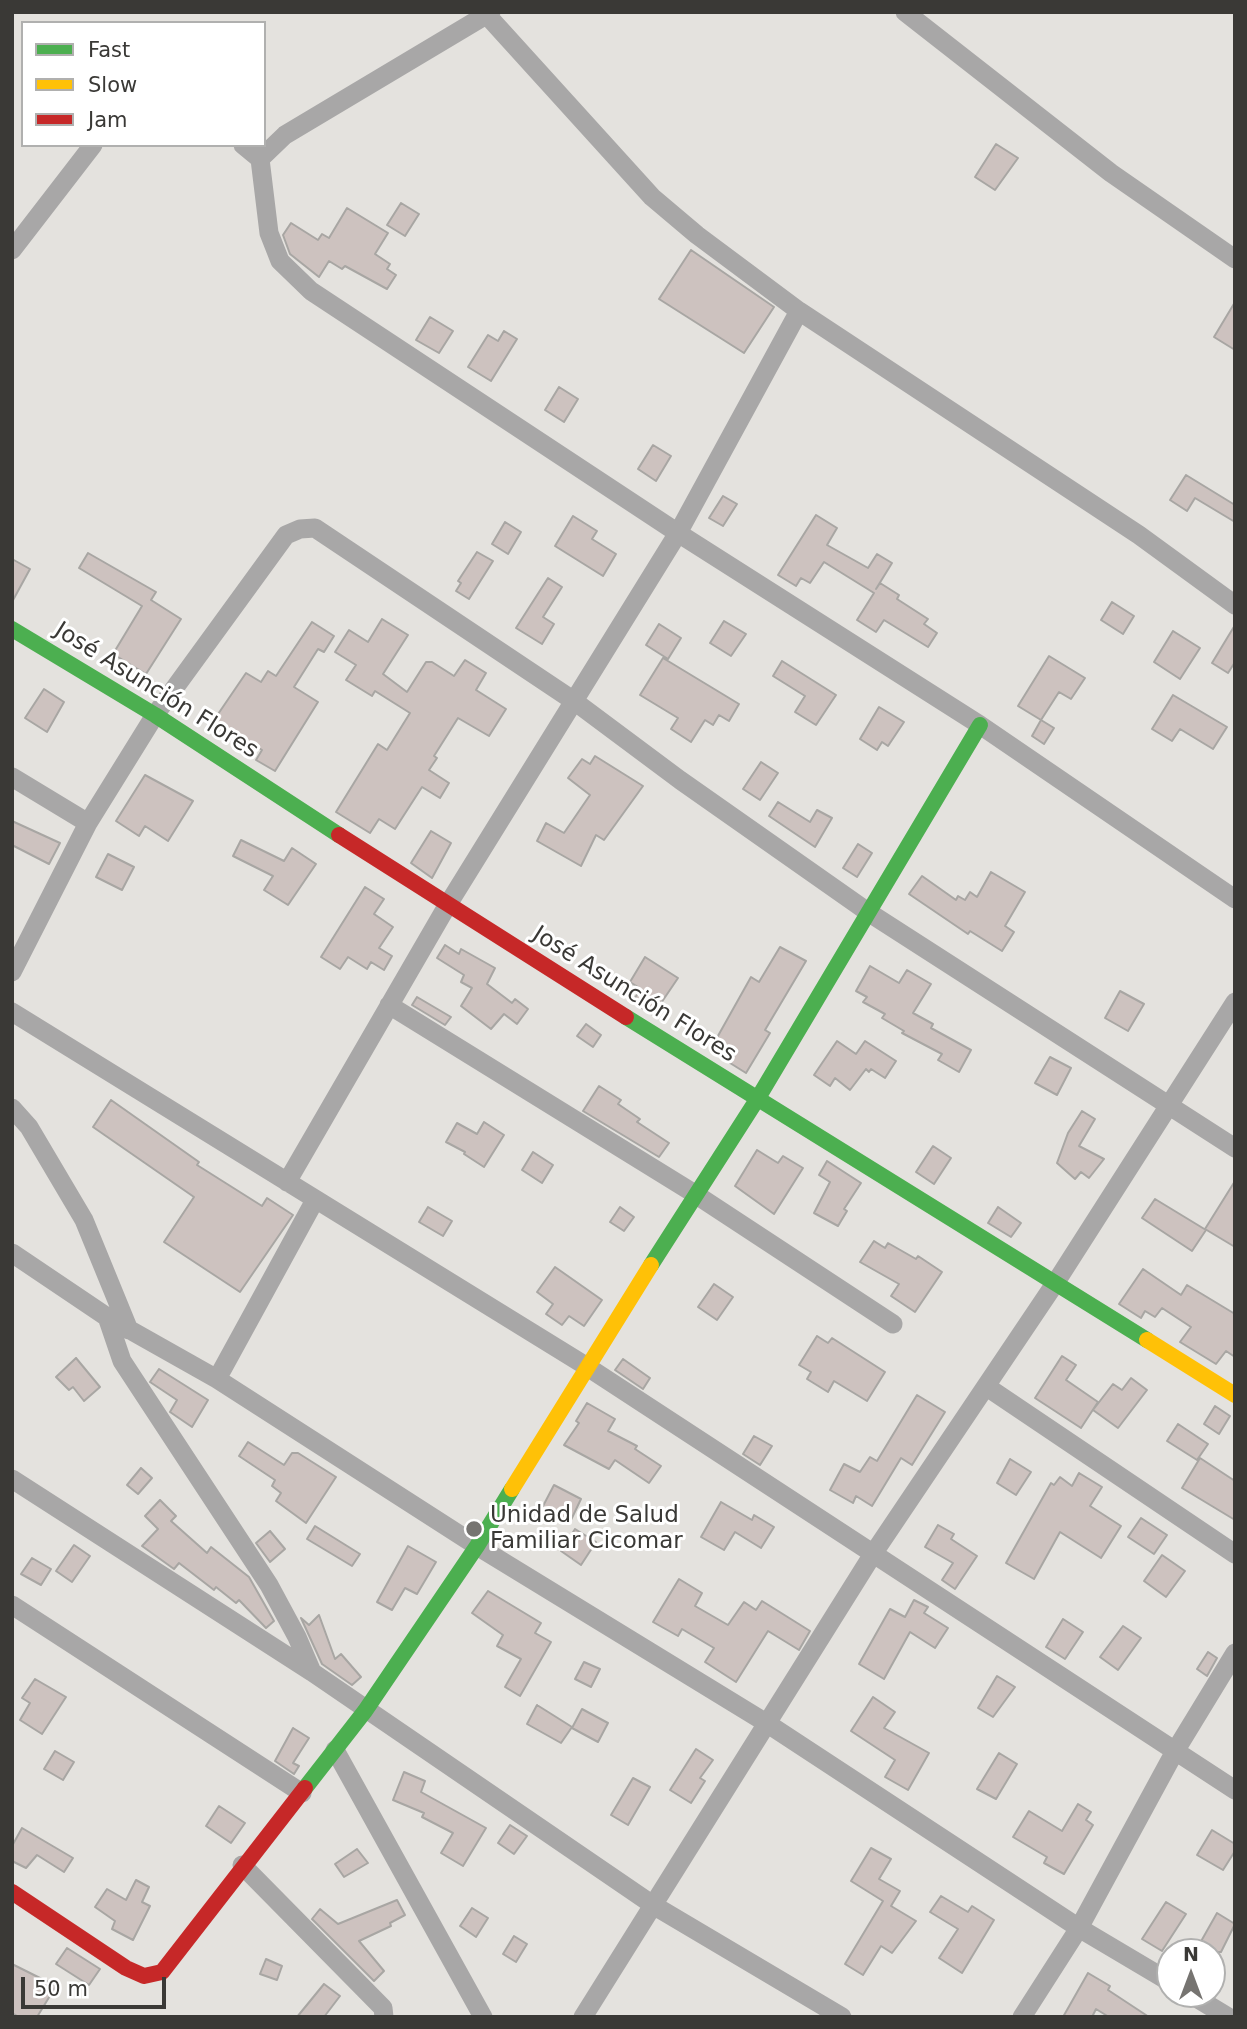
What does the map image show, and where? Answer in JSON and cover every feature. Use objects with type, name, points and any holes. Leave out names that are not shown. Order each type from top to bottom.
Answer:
[{"type":"street","points":[[905,12],[1111,173],[1235,259]]},
{"type":"street","points":[[260,159],[285,135],[489,13],[652,197],[799,311],[1139,535],[1235,605]]},
{"type":"street","points":[[12,250],[91,147]]},
{"type":"street","points":[[245,147],[260,159],[269,233],[280,261],[311,291],[678,533],[980,726],[1235,899]]},
{"type":"street","points":[[287,1182],[447,906],[678,533],[799,311]]},
{"type":"street","points":[[12,972],[88,823],[155,715],[286,536],[300,529],[315,528],[574,701],[680,780],[868,912],[1235,1148]]},
{"type":"street","name":"José Asunción Flores","points":[[12,629],[155,715],[447,906],[1235,1395]]},
{"type":"street","points":[[12,1892],[126,1968],[144,1976],[162,1972],[242,1865],[365,1711],[477,1546],[586,1366],[758,1098],[980,726]]},
{"type":"street","points":[[12,777],[88,823]]},
{"type":"street","points":[[583,2017],[873,1554],[1056,1282],[1235,1002]]},
{"type":"street","points":[[389,1005],[695,1194],[892,1324]]},
{"type":"street","points":[[12,1012],[586,1366],[1174,1753],[1235,1790]]},
{"type":"street","points":[[12,1108],[29,1127],[84,1220],[129,1330]]},
{"type":"street","points":[[217,1379],[315,1200]]},
{"type":"street","points":[[12,1253],[107,1317],[217,1379],[477,1546],[768,1724],[1079,1928],[1156,1974]]},
{"type":"street","points":[[107,1317],[122,1361],[269,1584],[312,1672]]},
{"type":"street","points":[[987,1387],[1235,1554]]},
{"type":"street","points":[[12,1479],[312,1672],[365,1711],[653,1905],[842,2017]]},
{"type":"street","points":[[12,1605],[302,1793]]},
{"type":"street","points":[[1022,2017],[1079,1928],[1174,1753],[1235,1654]]},
{"type":"street","points":[[335,1750],[483,2017]]},
{"type":"street","points":[[242,1865],[383,2008],[384,2017]]},
{"type":"building","points":[[996,144],[1018,158],[995,190],[975,177]]},
{"type":"building","points":[[401,203],[419,214],[405,236],[387,225]]},
{"type":"building","points":[[347,208],[388,233],[375,254],[390,264],[387,269],[396,275],[387,289],[345,266],[342,269],[329,261],[319,277],[290,254],[283,235],[291,223],[318,240],[322,234],[329,238]]},
{"type":"building","points":[[691,250],[774,307],[744,353],[659,299]]},
{"type":"building","points":[[1235,302],[1235,350],[1214,337]]},
{"type":"building","points":[[430,317],[453,331],[439,353],[416,340]]},
{"type":"building","points":[[504,331],[517,339],[491,381],[468,367],[488,335],[498,341]]},
{"type":"building","points":[[559,387],[578,399],[564,422],[545,410]]},
{"type":"building","points":[[653,445],[671,456],[656,481],[638,469]]},
{"type":"building","points":[[1186,475],[1235,505],[1235,522],[1195,498],[1187,511],[1170,500]]},
{"type":"building","points":[[723,496],[737,504],[723,526],[709,518]]},
{"type":"building","points":[[816,515],[837,528],[827,545],[868,568],[877,554],[892,563],[876,589],[880,583],[899,595],[897,599],[928,619],[924,624],[937,633],[928,647],[884,620],[876,632],[857,620],[874,593],[824,562],[810,583],[801,578],[796,586],[778,575]]},
{"type":"building","points":[[573,516],[597,531],[592,539],[616,554],[603,576],[555,546]]},
{"type":"building","points":[[505,522],[521,532],[508,554],[492,544]]},
{"type":"building","points":[[477,552],[493,561],[469,599],[456,591],[461,583],[458,581]]},
{"type":"building","points":[[88,553],[156,592],[151,600],[181,619],[146,674],[113,654],[142,606],[79,568]]},
{"type":"building","points":[[12,559],[30,569],[12,602]]},
{"type":"building","points":[[548,578],[562,587],[543,617],[554,624],[542,644],[516,628]]},
{"type":"building","points":[[1112,602],[1134,616],[1123,634],[1101,620]]},
{"type":"building","points":[[382,619],[408,635],[383,674],[407,692],[426,662],[432,662],[454,676],[465,660],[486,673],[476,690],[506,709],[489,736],[458,718],[434,756],[437,758],[429,770],[449,783],[440,798],[422,787],[395,829],[379,819],[370,833],[336,812],[378,744],[387,750],[410,713],[375,691],[372,696],[346,680],[356,665],[335,652],[349,630],[368,642]]},
{"type":"building","points":[[724,621],[746,634],[731,656],[710,643]]},
{"type":"building","points":[[312,622],[334,636],[324,652],[318,649],[294,687],[318,702],[275,771],[256,760],[262,750],[214,720],[246,673],[261,682],[268,671],[276,676]]},
{"type":"building","points":[[659,624],[681,638],[668,659],[646,645]]},
{"type":"building","points":[[1235,625],[1235,662],[1228,673],[1212,663]]},
{"type":"building","points":[[1173,631],[1200,648],[1180,679],[1154,662]]},
{"type":"building","points":[[1049,656],[1085,678],[1071,699],[1059,692],[1041,720],[1018,706]]},
{"type":"building","points":[[663,658],[739,704],[729,721],[719,715],[713,725],[705,720],[691,742],[671,729],[678,718],[640,695]]},
{"type":"building","points":[[782,661],[836,695],[816,725],[795,712],[805,696],[773,676]]},
{"type":"building","points":[[44,689],[64,702],[47,732],[25,718]]},
{"type":"building","points":[[1173,695],[1227,727],[1213,749],[1180,729],[1172,741],[1152,729]]},
{"type":"building","points":[[879,707],[904,722],[888,746],[882,742],[877,750],[860,739]]},
{"type":"building","points":[[1041,720],[1054,728],[1044,744],[1032,736]]},
{"type":"building","points":[[595,756],[643,786],[604,840],[596,835],[581,866],[537,841],[546,823],[564,833],[590,795],[568,778],[582,759],[590,764]]},
{"type":"building","points":[[761,762],[778,773],[760,800],[743,789]]},
{"type":"building","points":[[145,775],[193,801],[168,841],[145,826],[139,836],[116,821]]},
{"type":"building","points":[[778,802],[810,822],[817,810],[832,818],[815,847],[769,816]]},
{"type":"building","points":[[12,821],[60,843],[49,864],[12,845]]},
{"type":"building","points":[[431,831],[451,843],[432,878],[411,863]]},
{"type":"building","points":[[241,840],[284,861],[292,848],[316,864],[288,905],[264,890],[273,876],[233,856]]},
{"type":"building","points":[[858,844],[872,853],[857,877],[843,868]]},
{"type":"building","points":[[108,854],[134,867],[122,890],[96,877]]},
{"type":"building","points":[[991,872],[1025,892],[1005,926],[1014,932],[1002,951],[970,931],[968,934],[909,894],[922,876],[956,900],[958,896],[965,900],[970,892],[977,897]]},
{"type":"building","points":[[365,887],[384,899],[374,914],[393,927],[379,948],[392,956],[384,970],[371,962],[367,969],[348,957],[340,969],[321,957]]},
{"type":"building","points":[[445,945],[459,954],[461,949],[495,968],[487,984],[512,1003],[515,999],[528,1009],[517,1024],[504,1014],[491,1029],[461,1006],[472,988],[461,982],[464,975],[437,958]]},
{"type":"building","points":[[780,947],[806,961],[765,1030],[770,1033],[746,1073],[730,1063],[734,1055],[714,1043],[751,977],[759,982]]},
{"type":"building","points":[[645,957],[678,978],[653,1015],[632,1002],[641,989],[630,982]]},
{"type":"building","points":[[870,966],[899,983],[907,970],[931,984],[913,1013],[933,1024],[931,1028],[971,1050],[959,1072],[938,1060],[942,1054],[902,1033],[904,1031],[882,1018],[885,1014],[863,1002],[867,997],[856,991]]},
{"type":"building","points":[[1120,991],[1144,1004],[1128,1031],[1105,1018]]},
{"type":"building","points":[[417,997],[451,1017],[445,1025],[412,1005]]},
{"type":"building","points":[[586,1024],[601,1035],[593,1047],[577,1036]]},
{"type":"building","points":[[837,1041],[856,1054],[865,1041],[896,1061],[885,1078],[871,1069],[869,1072],[866,1069],[850,1090],[835,1078],[830,1086],[814,1075]]},
{"type":"building","points":[[1050,1057],[1071,1068],[1057,1095],[1035,1083]]},
{"type":"building","points":[[599,1086],[621,1100],[618,1104],[640,1119],[637,1122],[669,1143],[659,1157],[583,1111]]},
{"type":"building","points":[[111,1100],[199,1162],[197,1165],[262,1206],[267,1198],[293,1215],[240,1292],[164,1242],[194,1197],[93,1127]]},
{"type":"building","points":[[1082,1111],[1095,1119],[1079,1146],[1104,1159],[1089,1178],[1081,1172],[1075,1179],[1057,1163],[1068,1133]]},
{"type":"building","points":[[484,1122],[504,1135],[484,1167],[446,1142],[457,1123],[477,1134]]},
{"type":"building","points":[[933,1146],[951,1158],[934,1184],[916,1172]]},
{"type":"building","points":[[757,1150],[778,1163],[783,1156],[803,1168],[774,1214],[735,1186]]},
{"type":"building","points":[[533,1152],[553,1165],[542,1183],[522,1170]]},
{"type":"building","points":[[827,1161],[861,1183],[844,1209],[847,1211],[838,1226],[814,1213],[830,1182],[819,1175]]},
{"type":"building","points":[[1235,1181],[1235,1247],[1205,1229]]},
{"type":"building","points":[[1155,1199],[1206,1230],[1192,1251],[1142,1218]]},
{"type":"building","points":[[428,1207],[452,1221],[443,1236],[419,1222]]},
{"type":"building","points":[[620,1207],[634,1217],[624,1231],[610,1222]]},
{"type":"building","points":[[998,1207],[1021,1223],[1011,1237],[988,1223]]},
{"type":"building","points":[[874,1241],[885,1248],[888,1243],[916,1259],[918,1256],[942,1272],[915,1312],[891,1296],[899,1284],[860,1262]]},
{"type":"building","points":[[555,1267],[602,1300],[584,1326],[569,1316],[562,1325],[546,1314],[553,1304],[537,1292]]},
{"type":"building","points":[[1143,1269],[1181,1295],[1187,1285],[1235,1314],[1235,1357],[1226,1351],[1216,1364],[1180,1342],[1191,1327],[1162,1308],[1155,1317],[1145,1311],[1141,1318],[1119,1304]]},
{"type":"building","points":[[714,1284],[733,1297],[717,1320],[698,1307]]},
{"type":"building","points":[[817,1336],[828,1343],[832,1338],[885,1372],[867,1401],[834,1381],[828,1392],[807,1379],[811,1372],[799,1365]]},
{"type":"building","points":[[1062,1356],[1076,1365],[1066,1380],[1098,1402],[1081,1428],[1035,1398]]},
{"type":"building","points":[[76,1358],[100,1387],[84,1401],[73,1387],[69,1390],[56,1377]]},
{"type":"building","points":[[623,1359],[650,1378],[643,1389],[615,1370]]},
{"type":"building","points":[[159,1369],[208,1400],[192,1427],[170,1412],[177,1400],[150,1382]]},
{"type":"building","points":[[1131,1378],[1147,1390],[1118,1428],[1093,1410],[1113,1384],[1122,1390]]},
{"type":"building","points":[[917,1395],[945,1412],[912,1465],[901,1458],[872,1506],[856,1496],[853,1503],[830,1490],[844,1464],[860,1472],[870,1457],[877,1461]]},
{"type":"building","points":[[587,1403],[615,1419],[608,1431],[637,1446],[635,1449],[661,1466],[649,1483],[615,1460],[609,1469],[564,1445],[579,1423],[576,1421]]},
{"type":"building","points":[[1215,1406],[1230,1416],[1219,1434],[1204,1424]]},
{"type":"building","points":[[1178,1424],[1208,1444],[1197,1460],[1167,1441]]},
{"type":"building","points":[[754,1436],[772,1446],[760,1465],[743,1454]]},
{"type":"building","points":[[248,1442],[284,1465],[292,1453],[298,1453],[336,1477],[306,1523],[276,1501],[281,1493],[272,1486],[275,1480],[239,1456]]},
{"type":"building","points":[[1200,1458],[1235,1481],[1235,1520],[1182,1488]]},
{"type":"building","points":[[1010,1459],[1031,1472],[1016,1495],[997,1483]]},
{"type":"building","points":[[141,1468],[152,1478],[138,1494],[127,1485]]},
{"type":"building","points":[[1079,1473],[1102,1487],[1090,1506],[1121,1526],[1101,1558],[1060,1532],[1034,1579],[1006,1563],[1051,1483],[1054,1485],[1060,1477],[1072,1486]]},
{"type":"building","points":[[554,1485],[581,1499],[570,1522],[542,1508]]},
{"type":"building","points":[[160,1500],[176,1516],[171,1521],[207,1553],[211,1547],[249,1577],[274,1621],[266,1628],[239,1600],[236,1603],[216,1587],[214,1590],[179,1563],[174,1569],[142,1546],[158,1529],[145,1516]]},
{"type":"building","points":[[721,1502],[752,1520],[754,1515],[774,1527],[761,1548],[735,1532],[724,1550],[701,1537]]},
{"type":"building","points":[[1141,1518],[1167,1535],[1154,1554],[1128,1537]]},
{"type":"building","points":[[938,1525],[954,1534],[951,1539],[977,1556],[955,1589],[942,1580],[953,1563],[925,1547]]},
{"type":"building","points":[[315,1526],[360,1554],[352,1566],[307,1539]]},
{"type":"building","points":[[575,1529],[596,1542],[581,1565],[561,1551]]},
{"type":"building","points":[[270,1531],[285,1549],[270,1562],[256,1543]]},
{"type":"building","points":[[74,1545],[90,1556],[72,1582],[56,1571]]},
{"type":"building","points":[[408,1546],[436,1562],[417,1594],[405,1588],[392,1610],[377,1602]]},
{"type":"building","points":[[1162,1555],[1185,1571],[1166,1597],[1144,1581]]},
{"type":"building","points":[[32,1558],[51,1569],[41,1585],[21,1574]]},
{"type":"building","points":[[679,1579],[702,1593],[695,1606],[728,1625],[744,1602],[756,1610],[762,1601],[810,1631],[799,1650],[768,1631],[736,1682],[705,1662],[714,1648],[682,1629],[678,1636],[653,1622]]},
{"type":"building","points":[[488,1591],[541,1623],[535,1633],[551,1642],[520,1696],[505,1687],[521,1659],[497,1646],[503,1635],[472,1613]]},
{"type":"building","points":[[914,1600],[928,1607],[924,1613],[948,1628],[935,1648],[910,1632],[884,1679],[859,1664],[890,1609],[905,1617]]},
{"type":"building","points":[[319,1615],[335,1659],[341,1654],[361,1677],[352,1685],[322,1664],[301,1618],[309,1625]]},
{"type":"building","points":[[1063,1619],[1083,1632],[1065,1659],[1046,1647]]},
{"type":"building","points":[[1123,1626],[1141,1638],[1118,1670],[1100,1657]]},
{"type":"building","points":[[1208,1652],[1217,1658],[1207,1676],[1197,1669]]},
{"type":"building","points":[[584,1662],[600,1669],[591,1687],[575,1679]]},
{"type":"building","points":[[997,1676],[1015,1687],[993,1717],[978,1708]]},
{"type":"building","points":[[35,1679],[66,1697],[42,1734],[20,1720],[30,1703],[22,1698]]},
{"type":"building","points":[[873,1697],[895,1712],[884,1728],[929,1753],[908,1790],[885,1777],[895,1760],[851,1731]]},
{"type":"building","points":[[537,1705],[572,1727],[561,1743],[527,1724]]},
{"type":"building","points":[[582,1709],[608,1723],[598,1742],[572,1728]]},
{"type":"building","points":[[293,1728],[309,1738],[293,1763],[299,1766],[294,1774],[275,1761]]},
{"type":"building","points":[[696,1749],[713,1760],[700,1778],[705,1781],[691,1803],[670,1790]]},
{"type":"building","points":[[55,1751],[74,1762],[63,1780],[44,1769]]},
{"type":"building","points":[[999,1753],[1017,1764],[996,1799],[977,1789]]},
{"type":"building","points":[[404,1772],[425,1781],[421,1792],[486,1828],[463,1866],[441,1853],[453,1833],[422,1817],[424,1813],[393,1800]]},
{"type":"building","points":[[633,1778],[650,1787],[628,1825],[611,1815]]},
{"type":"building","points":[[1078,1804],[1091,1812],[1086,1820],[1093,1825],[1064,1874],[1044,1863],[1047,1857],[1013,1837],[1029,1811],[1062,1831]]},
{"type":"building","points":[[219,1806],[245,1823],[231,1843],[206,1826]]},
{"type":"building","points":[[510,1825],[527,1836],[514,1854],[498,1843]]},
{"type":"building","points":[[22,1828],[73,1858],[64,1872],[37,1855],[26,1868],[12,1861],[12,1846]]},
{"type":"building","points":[[1212,1830],[1235,1844],[1235,1851],[1223,1870],[1197,1855]]},
{"type":"building","points":[[871,1848],[891,1859],[879,1879],[900,1891],[891,1906],[916,1921],[892,1953],[881,1946],[863,1975],[845,1964],[883,1901],[851,1881]]},
{"type":"building","points":[[357,1849],[368,1863],[344,1877],[335,1864]]},
{"type":"building","points":[[136,1880],[149,1887],[142,1902],[150,1906],[133,1940],[112,1929],[115,1921],[95,1907],[107,1889],[126,1900]]},
{"type":"building","points":[[941,1896],[968,1912],[972,1906],[994,1920],[962,1973],[939,1958],[958,1929],[930,1912]]},
{"type":"building","points":[[397,1900],[405,1915],[390,1923],[391,1926],[359,1941],[384,1971],[374,1981],[312,1919],[320,1909],[338,1924]]},
{"type":"building","points":[[1166,1902],[1186,1914],[1170,1938],[1156,1938],[1156,1947],[1142,1939]]},
{"type":"building","points":[[472,1908],[488,1918],[476,1937],[460,1926]]},
{"type":"building","points":[[1217,1913],[1235,1924],[1226,1942],[1226,1938],[1203,1938]]},
{"type":"building","points":[[514,1936],[527,1944],[516,1962],[503,1954]]},
{"type":"building","points":[[67,1948],[100,1969],[89,1985],[56,1964]]},
{"type":"building","points":[[266,1959],[282,1966],[277,1980],[260,1974]]},
{"type":"building","points":[[12,1964],[56,1986],[37,2017],[19,2017],[12,2013]]},
{"type":"building","points":[[1088,1973],[1110,1986],[1108,1990],[1149,2017],[1109,2017],[1096,2009],[1092,2017],[1063,2017]]},
{"type":"building","points":[[324,1984],[340,1996],[324,2017],[297,2017]]},
{"type":"traffic: fast","points":[[12,629],[155,715],[339,835]]},
{"type":"traffic: fast","points":[[651,1265],[758,1098],[980,725]]},
{"type":"traffic: fast","points":[[626,1017],[1147,1340]]},
{"type":"traffic: fast","points":[[305,1788],[365,1711],[477,1546],[512,1489]]},
{"type":"traffic: slow","points":[[512,1489],[651,1265]]},
{"type":"traffic: slow","points":[[1147,1340],[1235,1395]]},
{"type":"traffic: jam","points":[[339,835],[626,1017]]},
{"type":"traffic: jam","points":[[12,1892],[126,1968],[144,1976],[162,1972],[305,1788]]},
{"type":"place","name":"Unidad de Salud Familiar Cicomar","points":[[474,1529]]}]
